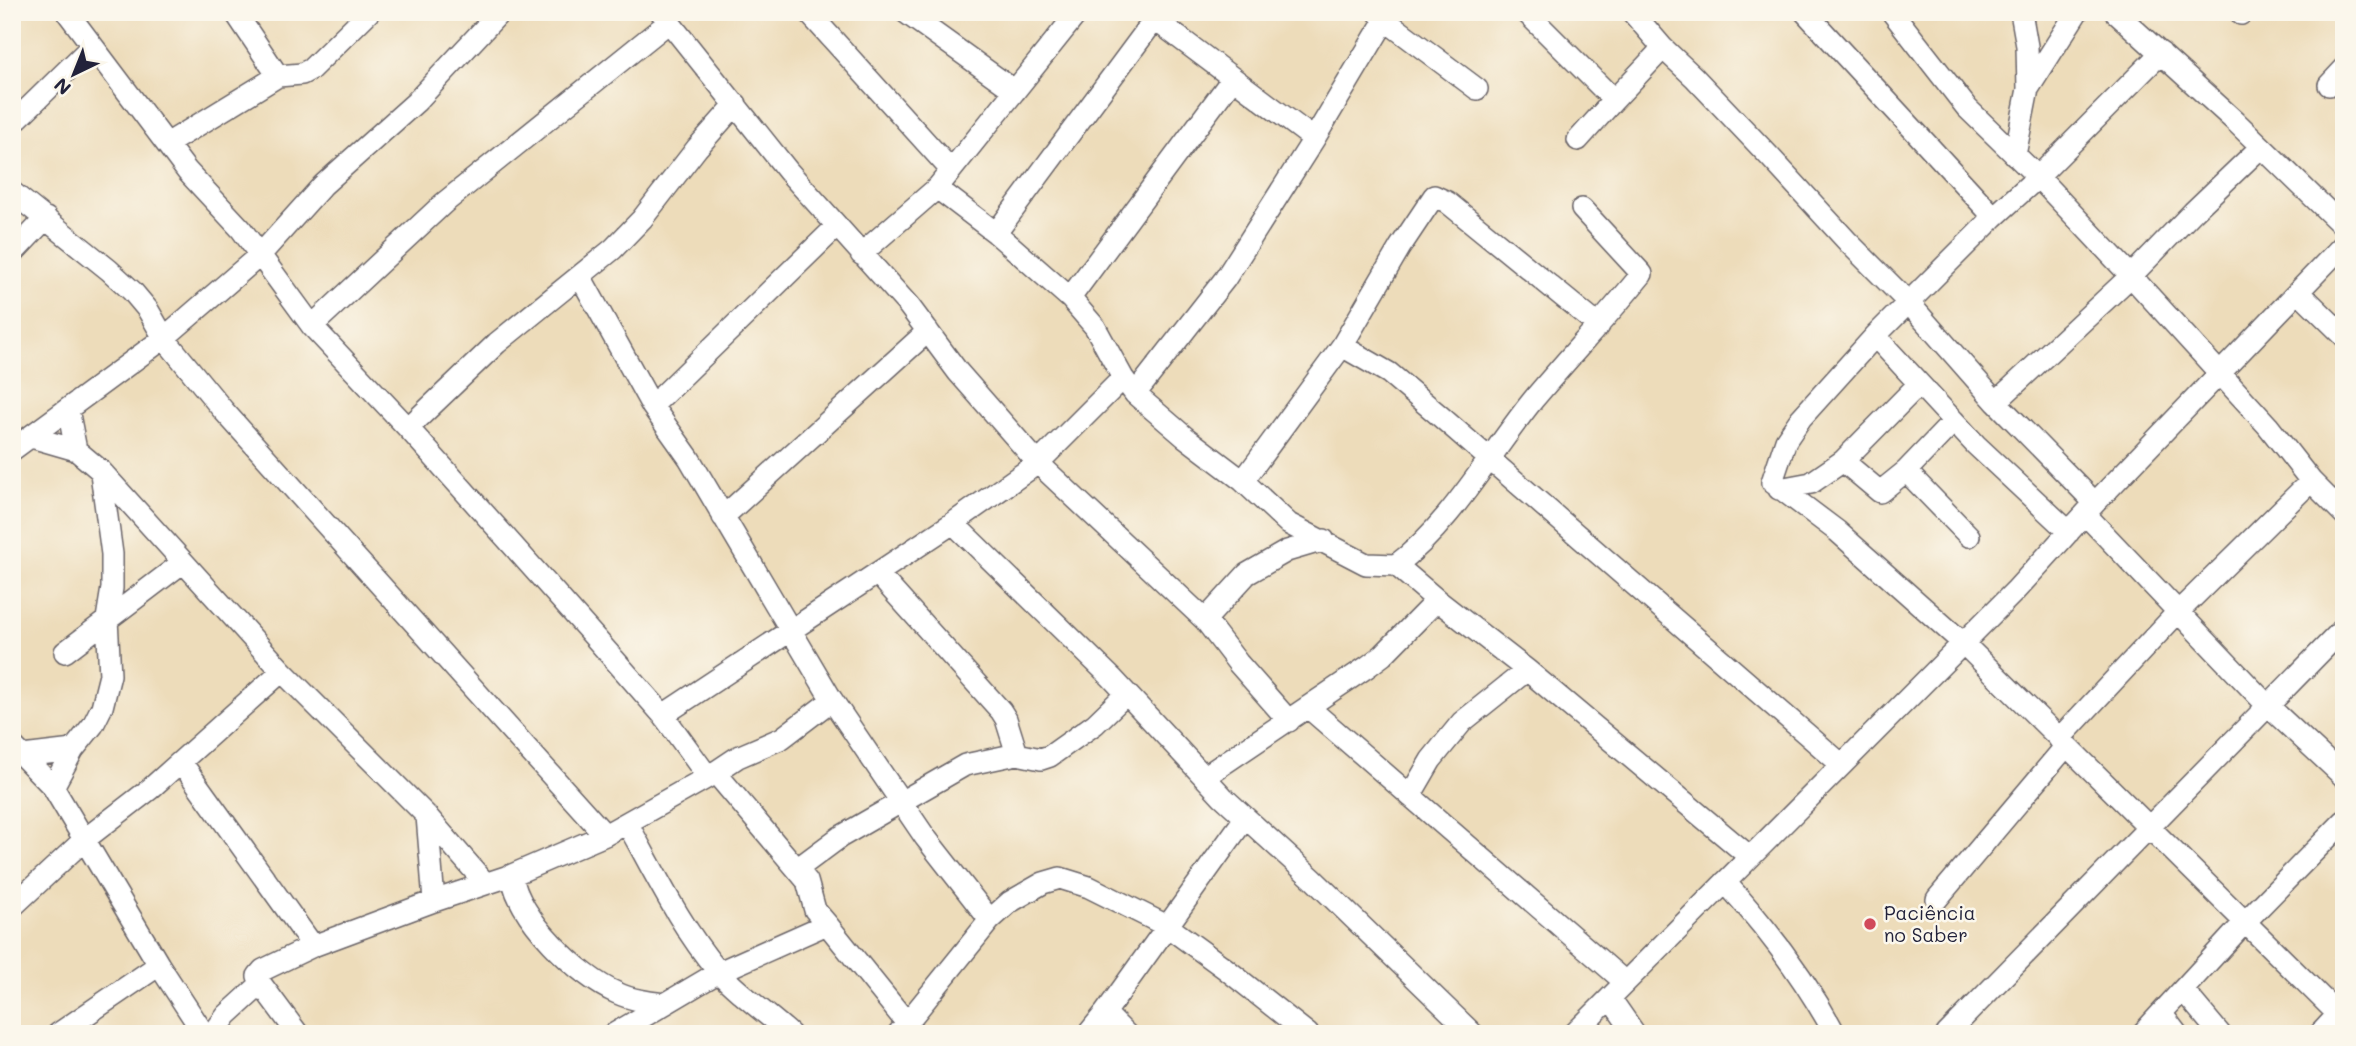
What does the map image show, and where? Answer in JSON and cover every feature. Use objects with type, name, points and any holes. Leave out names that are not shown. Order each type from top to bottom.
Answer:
[{"type":"street","points":[[67,12],[187,171],[241,229],[312,326],[408,428],[807,881],[814,910],[902,1028],[990,920],[1010,902],[1043,883],[1060,878],[1089,887],[1167,926],[1308,1034]]},
{"type":"street","points":[[235,12],[278,76]]},
{"type":"street","points":[[167,144],[278,76],[302,74],[311,69],[369,12]]},
{"type":"street","points":[[12,450],[164,338],[260,255],[323,185],[416,102],[500,12]]},
{"type":"street","points":[[808,12],[951,170]]},
{"type":"street","points":[[905,12],[1015,91]]},
{"type":"street","points":[[860,254],[937,188],[1078,12]]},
{"type":"street","points":[[1526,12],[1614,100]]},
{"type":"street","points":[[1632,12],[1663,48],[1694,77],[1848,242],[1908,302],[2178,613],[2267,705],[2344,777]]},
{"type":"street","points":[[1805,12],[1994,217]]},
{"type":"street","points":[[1892,12],[1967,108],[2038,177],[2131,276],[2220,372],[2311,481],[2344,514]]},
{"type":"street","points":[[2015,155],[2028,89],[2027,46],[2021,12]]},
{"type":"street","points":[[2028,89],[2077,12]]},
{"type":"street","points":[[2115,12],[2262,147],[2344,227]]},
{"type":"street","points":[[996,233],[1150,16],[1314,139]]},
{"type":"street","points":[[663,715],[953,523],[1038,463],[1129,386],[1225,279],[1314,139],[1382,16],[1477,89]]},
{"type":"street","points":[[312,326],[444,203],[665,17],[788,171],[909,306],[958,372],[1038,463],[1205,620],[1238,663],[1289,721]]},
{"type":"street","points":[[12,124],[92,46]]},
{"type":"street","points":[[1577,140],[1663,48]]},
{"type":"street","points":[[2161,53],[1875,336],[1801,418],[1786,440],[1772,482],[1837,531],[1963,643],[2149,829],[2342,1014],[2320,1034]]},
{"type":"street","points":[[2329,85],[2344,69]]},
{"type":"street","points":[[1070,298],[1233,78]]},
{"type":"street","points":[[408,428],[497,343],[613,249],[642,219],[697,148],[736,104]]},
{"type":"street","points":[[1996,402],[2131,276],[2262,147]]},
{"type":"street","points":[[937,188],[996,233],[1070,298],[1095,327],[1129,386],[1185,437],[1243,481],[1289,524],[1366,564],[1396,565],[1527,670],[1750,857]]},
{"type":"street","points":[[12,192],[132,291],[148,310],[164,338],[223,411],[605,835]]},
{"type":"street","points":[[1243,481],[1342,346],[1399,247],[1434,196],[1447,202],[1599,327]]},
{"type":"street","points":[[1396,565],[1424,542],[1533,400],[1599,327],[1642,274],[1582,209]]},
{"type":"street","points":[[12,254],[46,218]]},
{"type":"street","points":[[652,406],[836,227]]},
{"type":"street","points":[[1574,1034],[1963,643],[2344,244]]},
{"type":"street","points":[[580,276],[652,406],[689,458],[832,700],[925,837],[990,920]]},
{"type":"street","points":[[2299,292],[2344,336]]},
{"type":"street","points":[[723,517],[928,331]]},
{"type":"street","points":[[1875,336],[1976,445],[2069,531]]},
{"type":"street","points":[[1342,346],[1389,373],[1841,764]]},
{"type":"street","points":[[1779,489],[1811,483],[1843,461],[1919,384]]},
{"type":"street","points":[[68,409],[76,450]]},
{"type":"street","points":[[1843,461],[1880,492],[1906,471],[1954,421]]},
{"type":"street","points":[[31,437],[76,450],[101,471],[282,671],[427,816],[485,883]]},
{"type":"street","points":[[54,787],[73,750],[93,725],[102,707],[110,675],[107,619],[112,588],[112,554],[101,471]]},
{"type":"street","points":[[1906,471],[1969,536]]},
{"type":"street","points":[[1937,899],[2063,742],[2178,613],[2311,481]]},
{"type":"street","points":[[953,523],[1126,694],[1245,818],[1313,879],[1474,1034]]},
{"type":"street","points":[[1205,620],[1247,574],[1287,551],[1324,540]]},
{"type":"street","points":[[65,652],[182,563]]},
{"type":"street","points":[[877,573],[1001,711],[1017,754]]},
{"type":"street","points":[[1204,777],[1309,708],[1382,655],[1437,600]]},
{"type":"street","points":[[1947,1034],[2344,628]]},
{"type":"street","points":[[1410,796],[1432,760],[1462,722],[1527,670]]},
{"type":"street","points":[[12,907],[84,840],[180,762],[282,671]]},
{"type":"street","points":[[797,869],[840,837],[965,765],[1017,754],[1041,759],[1050,756],[1095,724],[1126,694]]},
{"type":"street","points":[[298,1034],[261,984],[258,976],[263,970],[313,946],[512,875],[605,835],[737,757],[782,738],[832,700]]},
{"type":"street","points":[[1309,708],[1626,982]]},
{"type":"street","points":[[15,748],[73,750]]},
{"type":"street","points":[[15,748],[54,787],[159,965],[204,1034]]},
{"type":"street","points":[[180,762],[313,946]]},
{"type":"street","points":[[427,816],[434,901]]},
{"type":"street","points":[[1088,1034],[1245,818]]},
{"type":"street","points":[[2142,1034],[2246,921],[2344,821]]},
{"type":"street","points":[[627,823],[691,934],[719,972],[790,1034]]},
{"type":"street","points":[[512,875],[514,889],[522,905],[551,943],[573,963],[615,993],[664,1004]]},
{"type":"street","points":[[1724,882],[1756,917],[1811,990],[1835,1034]]},
{"type":"street","points":[[614,1034],[719,972],[827,924]]},
{"type":"street","points":[[58,1034],[159,965]]},
{"type":"street","points":[[213,1034],[226,1015],[261,984]]},
{"type":"street","points":[[2183,990],[2220,1034]]},
{"type":"street","points":[[1609,998],[1635,1034]]},
{"type":"street","points":[[1105,1013],[1126,1034]]},
{"type":"street","points":[[2161,1013],[2177,1034]]},
{"type":"place","name":"Paciência no Saber","points":[[1870,924]]}]
